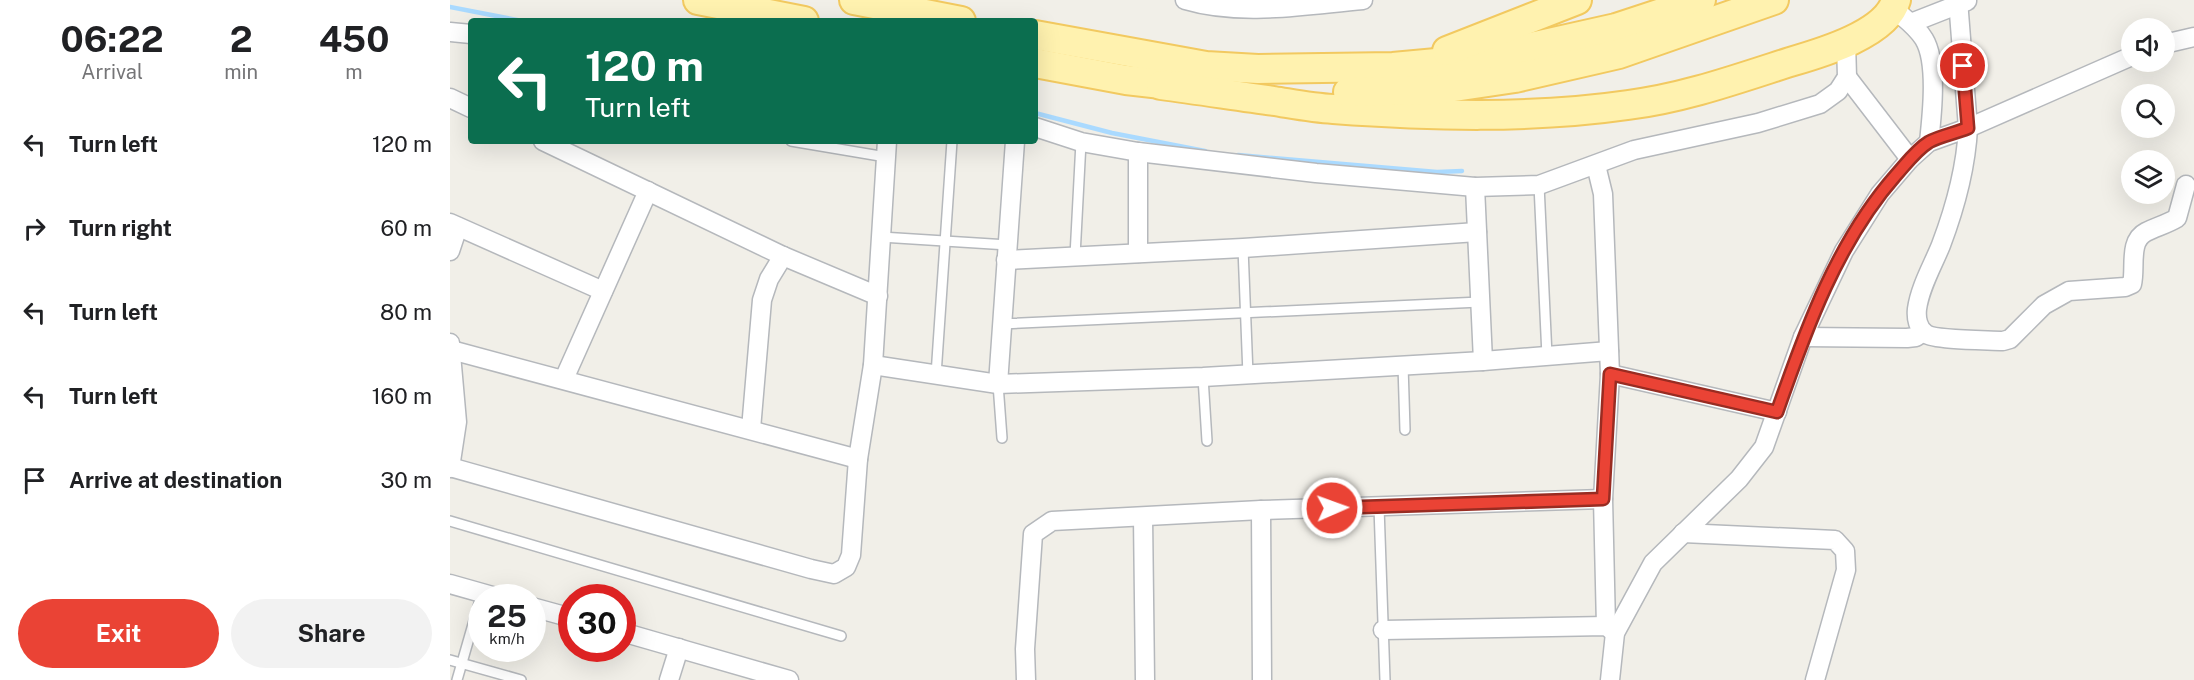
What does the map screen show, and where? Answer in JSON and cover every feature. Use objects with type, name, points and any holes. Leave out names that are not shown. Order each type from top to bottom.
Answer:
[{"type":"main road","points":[[698,0],[789,18]]},
{"type":"main road","points":[[854,0],[946,18]]},
{"type":"main road","points":[[1393,67],[1457,48],[1577,0]]},
{"type":"main road","points":[[1038,36],[1206,66],[1258,69],[1393,67],[1469,60],[1500,54],[1616,28],[1701,0]]},
{"type":"main road","points":[[1161,85],[1335,92],[1412,91],[1462,87],[1515,78],[1619,54],[1774,0]]},
{"type":"main road","points":[[1038,64],[1161,85],[1331,109],[1457,115],[1553,113],[1629,105],[1682,96],[1811,56],[1846,42],[1900,11]]},
{"type":"street","points":[[1185,0],[1209,3],[1274,4],[1364,0]]},
{"type":"street","points":[[1900,11],[1962,1],[1966,153],[1950,219],[1920,296],[1917,322],[1923,332],[1935,336],[2003,341],[2010,339],[2044,305],[2069,291],[2125,287],[2132,284],[2135,244],[2139,236],[2176,218],[2186,185]]},
{"type":"street","points":[[1900,11],[1924,38],[1931,55],[1934,140]]},
{"type":"street","points":[[450,32],[468,34]]},
{"type":"street","points":[[2175,41],[2194,37]]},
{"type":"street","points":[[1038,128],[1081,142],[1138,152],[1316,173],[1475,187],[1539,185],[1634,150],[1758,123],[1820,104],[1838,91],[1847,76],[1846,42]]},
{"type":"street","points":[[1610,629],[1653,564],[1739,479],[1764,447],[1803,336],[1844,251],[1880,194],[1910,159],[1934,140],[1965,130],[2121,61]]},
{"type":"street","points":[[1847,76],[1910,159]]},
{"type":"street","points":[[450,98],[468,107]]},
{"type":"street","points":[[556,144],[579,149],[648,191],[783,256],[878,296]]},
{"type":"street","points":[[998,384],[1015,144]]},
{"type":"street","points":[[858,459],[451,346],[457,422],[450,467],[834,574],[846,567],[851,555],[858,459],[873,365],[887,149]]},
{"type":"street","points":[[1138,152],[1138,253]]},
{"type":"street","points":[[1596,165],[1603,194],[1610,374],[1603,499],[1610,629],[1610,680]]},
{"type":"street","points":[[1475,187],[1483,361]]},
{"type":"street","points":[[564,379],[648,191]]},
{"type":"street","points":[[450,251],[454,225],[603,291]]},
{"type":"street","points":[[1007,252],[1076,256],[1243,248],[1477,232]]},
{"type":"street","points":[[751,429],[762,300],[769,279],[783,256]]},
{"type":"street","points":[[1803,336],[1907,338],[1916,337],[1923,332]]},
{"type":"street","points":[[873,365],[998,384],[1248,375],[1609,351]]},
{"type":"street","points":[[1610,374],[1777,412]]},
{"type":"street","points":[[1026,680],[1025,649],[1033,534],[1052,521],[1261,510],[1603,499]]},
{"type":"street","points":[[1261,510],[1262,680]]},
{"type":"street","points":[[1143,517],[1145,680]]},
{"type":"street","points":[[1683,533],[1835,540],[1845,551],[1846,570],[1815,680]]},
{"type":"street","points":[[450,584],[468,589]]},
{"type":"street","points":[[1383,630],[1610,629]]},
{"type":"street","points":[[636,636],[789,680]]},
{"type":"street","points":[[669,680],[679,648]]},
{"type":"lane","points":[[1076,256],[1081,142]]},
{"type":"lane","points":[[827,144],[887,149]]},
{"type":"lane","points":[[936,375],[952,144]]},
{"type":"lane","points":[[1539,185],[1547,356]]},
{"type":"lane","points":[[881,237],[945,241],[1007,252]]},
{"type":"lane","points":[[1243,248],[1248,375]]},
{"type":"lane","points":[[1002,324],[1480,302]]},
{"type":"lane","points":[[1403,365],[1405,430]]},
{"type":"lane","points":[[1203,377],[1207,441]]},
{"type":"lane","points":[[998,384],[1002,438]]},
{"type":"lane","points":[[1379,507],[1385,680]]},
{"type":"lane","points":[[450,521],[841,636]]},
{"type":"lane","points":[[457,680],[468,648]]},
{"type":"lane","points":[[450,660],[521,680]]},
{"type":"waterway","points":[[450,7],[507,18]]},
{"type":"waterway","points":[[1038,114],[1112,133],[1205,151]]},
{"type":"waterway","points":[[1238,155],[1437,172],[1462,171]]},
{"type":"route","points":[[1332,508],[1603,499],[1610,374],[1777,412],[1803,336],[1844,251],[1880,194],[1910,159],[1929,142],[1968,128],[1963,66]]}]
